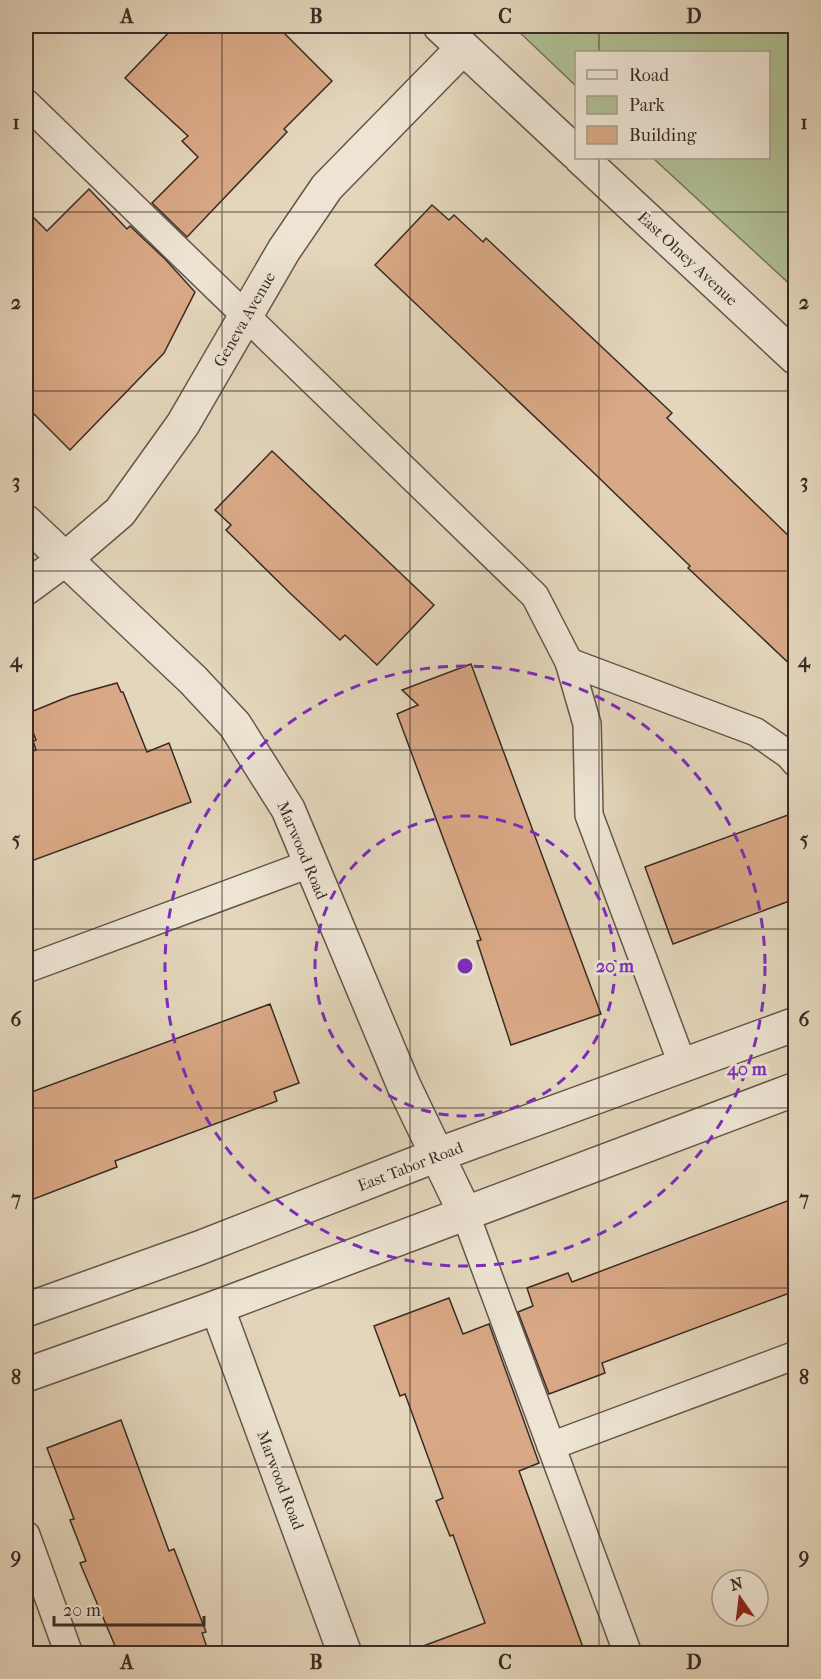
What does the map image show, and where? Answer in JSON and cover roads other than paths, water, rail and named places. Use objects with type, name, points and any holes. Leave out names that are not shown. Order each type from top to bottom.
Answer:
[{"type":"street","points":[[440,26],[575,152]]},
{"type":"street","name":"Geneva Avenue","points":[[26,588],[64,560],[120,512],[183,424],[284,250],[327,187],[463,48]]},
{"type":"street","name":"East Olney Avenue","points":[[582,159],[795,358]]},
{"type":"street","name":"Marwood Road","points":[[26,522],[193,680],[235,725],[288,809],[309,864],[404,1086],[465,1213]]},
{"type":"street","name":"East Tabor Road","points":[[26,1310],[199,1248],[437,1155],[795,1024]]},
{"type":"street","points":[[26,1375],[217,1307],[795,1089]]},
{"type":"street","name":"Marwood Road","points":[[217,1307],[345,1653]]},
{"type":"lane","points":[[26,103],[535,596],[569,662],[587,724],[589,815],[683,1066]]},
{"type":"lane","points":[[569,662],[756,732],[789,755],[795,763]]},
{"type":"lane","points":[[26,969],[309,864]]},
{"type":"lane","points":[[465,1213],[628,1653]]},
{"type":"lane","points":[[551,1446],[795,1355]]},
{"type":"lane","points":[[26,1535],[69,1653]]}]
